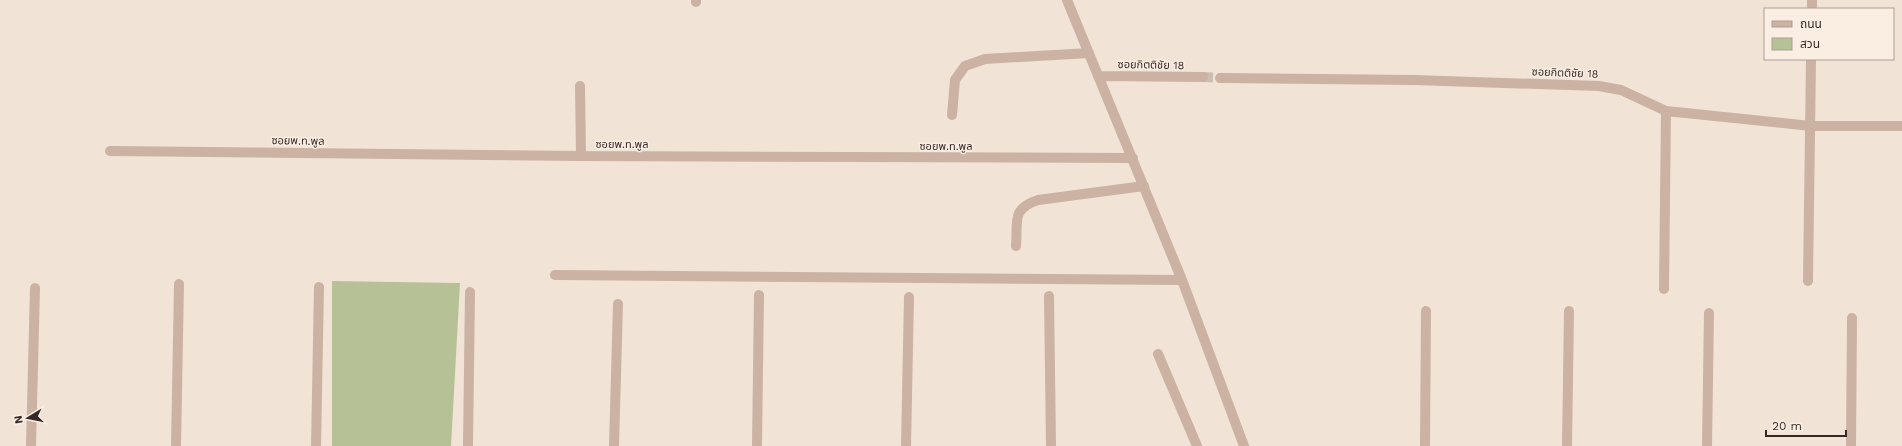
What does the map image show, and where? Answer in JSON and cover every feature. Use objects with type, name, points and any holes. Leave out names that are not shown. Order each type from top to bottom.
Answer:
[{"type":"street","points":[[1067,0],[1182,280],[1244,446]]},
{"type":"street","points":[[952,115],[955,80],[965,66],[985,59],[1089,53]]},
{"type":"street","points":[[1808,281],[1811,60]]},
{"type":"street","name":"ซอยกิตติชัย 18","points":[[1098,76],[1203,77]]},
{"type":"street","name":"ซอยกิตติชัย 18","points":[[1220,78],[1414,80],[1599,86],[1621,90],[1666,112],[1811,126],[1902,126]]},
{"type":"street","points":[[580,86],[581,156]]},
{"type":"street","points":[[1664,289],[1666,112]]},
{"type":"street","name":"ซอยพ.ท.พูล","points":[[110,151],[581,156],[1133,158]]},
{"type":"street","points":[[1016,246],[1018,212],[1028,203],[1038,200],[1144,186]]},
{"type":"street","points":[[555,275],[1182,280]]},
{"type":"street","points":[[176,446],[179,284]]},
{"type":"street","points":[[316,446],[319,287]]},
{"type":"street","points":[[31,446],[34,288]]},
{"type":"street","points":[[468,446],[470,292]]},
{"type":"street","points":[[757,446],[759,295]]},
{"type":"street","points":[[1049,296],[1051,446]]},
{"type":"street","points":[[906,446],[909,297]]},
{"type":"street","points":[[614,446],[618,304]]},
{"type":"street","points":[[1425,446],[1426,311]]},
{"type":"street","points":[[1567,446],[1569,311]]},
{"type":"street","points":[[1707,446],[1709,313]]},
{"type":"street","points":[[1851,446],[1852,318]]},
{"type":"street","points":[[1158,354],[1197,446]]},
{"type":"green space","points":[[332,281],[460,283],[451,446],[332,446]]},
{"type":"tunnel","points":[[1203,77],[1220,78]]}]
